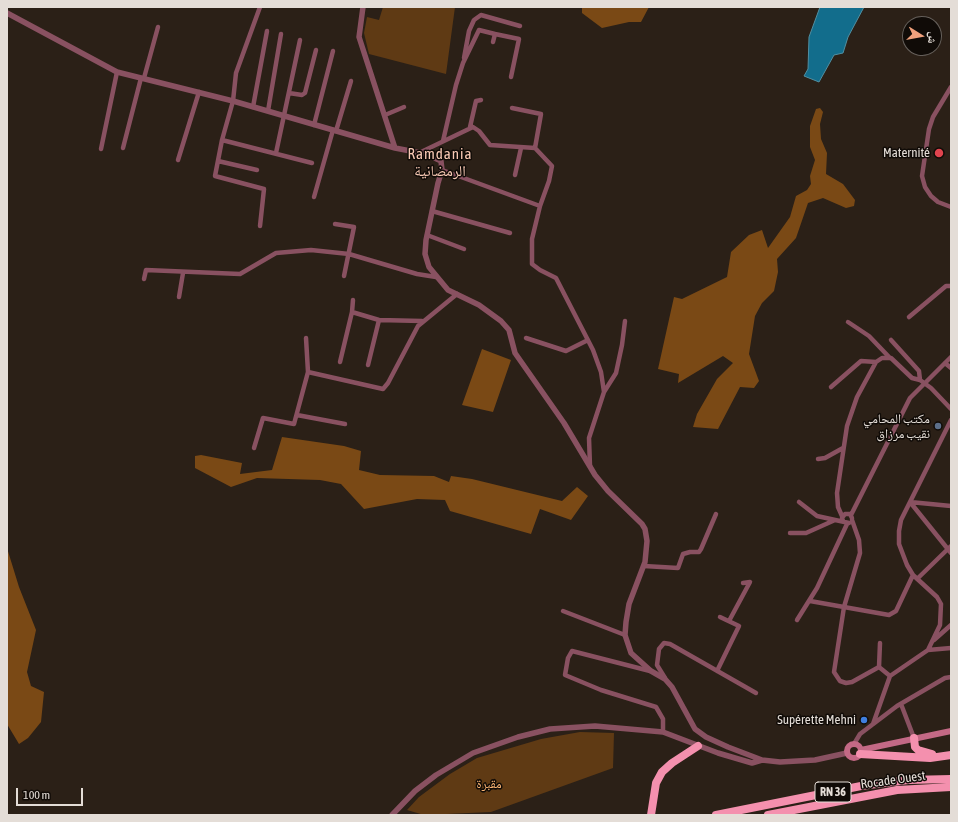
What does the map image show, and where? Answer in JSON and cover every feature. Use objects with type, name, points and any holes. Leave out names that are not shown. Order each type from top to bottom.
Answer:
[{"type":"highway","points":[[914,738],[915,747],[919,751],[951,754]]},
{"type":"highway","points":[[651,815],[656,783],[662,772],[672,763],[698,746]]},
{"type":"highway","points":[[860,752],[930,758],[951,754]]},
{"type":"highway","points":[[930,758],[940,754]]},
{"type":"highway","name":"RN 36","points":[[716,815],[861,786],[908,780],[951,779]]},
{"type":"highway","name":"Rocade Ouest","points":[[768,815],[898,790],[951,786]]},
{"type":"main road","points":[[860,752],[854,744],[848,747],[847,754],[852,758],[857,758],[860,752],[914,738],[951,732]]},
{"type":"street","points":[[260,7],[236,73],[233,101],[222,140],[215,176],[264,189],[260,226]]},
{"type":"street","points":[[363,7],[359,36],[395,148]]},
{"type":"street","points":[[7,13],[117,72],[233,101],[395,148],[419,153],[441,161],[442,170],[427,236],[426,254],[429,268],[448,290],[479,305],[489,315],[509,330],[515,353],[564,422],[590,466],[608,491],[642,524],[645,529],[648,541],[644,566],[629,604],[626,635],[631,653],[651,671],[665,679]]},
{"type":"street","points":[[443,141],[456,85],[463,63],[469,31],[474,20],[481,15],[520,26]]},
{"type":"street","points":[[123,148],[158,27]]},
{"type":"street","points":[[463,63],[479,30],[519,39],[511,77]]},
{"type":"street","points":[[253,107],[266,32]]},
{"type":"street","points":[[268,111],[281,34]]},
{"type":"street","points":[[493,42],[494,34]]},
{"type":"street","points":[[276,154],[300,40]]},
{"type":"street","points":[[289,93],[302,95],[305,93],[316,50]]},
{"type":"street","points":[[314,124],[332,50]]},
{"type":"street","points":[[101,149],[117,72]]},
{"type":"street","points":[[314,197],[334,130],[351,81]]},
{"type":"street","points":[[951,87],[933,117],[929,128],[922,176],[925,187],[931,196],[938,202],[951,207]]},
{"type":"street","points":[[178,160],[199,92]]},
{"type":"street","points":[[470,127],[476,101],[481,100]]},
{"type":"street","points":[[385,115],[404,107]]},
{"type":"street","points":[[512,108],[541,114],[535,148]]},
{"type":"street","points":[[419,153],[470,127],[477,128],[490,146],[535,148],[552,166],[532,239],[532,264],[556,278],[588,340],[601,372],[604,392]]},
{"type":"street","points":[[222,140],[312,163]]},
{"type":"street","points":[[515,175],[521,148]]},
{"type":"street","points":[[218,161],[258,170]]},
{"type":"street","points":[[442,170],[540,206]]},
{"type":"street","points":[[432,211],[510,233]]},
{"type":"street","points":[[335,224],[354,227],[344,276]]},
{"type":"street","points":[[427,236],[464,249]]},
{"type":"street","points":[[144,279],[146,270],[183,273],[240,274],[276,253],[311,250],[349,254],[417,274],[436,277]]},
{"type":"street","points":[[179,296],[183,273]]},
{"type":"street","points":[[909,317],[946,286],[951,286]]},
{"type":"street","points":[[308,372],[383,389],[388,383],[422,321],[457,294]]},
{"type":"street","points":[[340,362],[352,312],[353,300]]},
{"type":"street","points":[[352,312],[379,320],[422,321]]},
{"type":"street","points":[[368,365],[379,320]]},
{"type":"street","points":[[590,466],[589,438],[604,392],[616,373],[625,322]]},
{"type":"street","points":[[848,322],[870,336],[890,358],[912,378],[922,382],[951,408]]},
{"type":"street","points":[[254,448],[263,418],[294,424],[308,372],[306,338]]},
{"type":"street","points":[[526,338],[566,351],[588,340]]},
{"type":"street","points":[[891,340],[919,371],[922,382]]},
{"type":"street","points":[[800,502],[817,516],[835,520],[851,518],[910,398],[922,382],[951,357]]},
{"type":"street","points":[[844,520],[838,507],[837,493],[843,448],[851,411],[876,362],[882,358],[890,358]]},
{"type":"street","points":[[831,388],[861,361],[876,362]]},
{"type":"street","points":[[945,363],[951,368]]},
{"type":"street","points":[[297,415],[345,424]]},
{"type":"street","points":[[873,724],[890,676],[928,650],[940,625],[940,604],[931,591],[913,575],[904,560],[899,544],[901,520],[951,420]]},
{"type":"street","points":[[818,458],[825,458],[843,448]]},
{"type":"street","points":[[910,502],[951,506]]},
{"type":"street","points":[[910,502],[950,549],[917,579]]},
{"type":"street","points":[[797,620],[810,601],[846,513],[851,518],[859,540],[860,553],[844,607],[834,668],[836,676],[843,682],[849,683],[879,667]]},
{"type":"street","points":[[644,566],[676,569],[680,567],[684,554],[699,552],[702,549],[716,514]]},
{"type":"street","points":[[790,533],[806,533],[835,520]]},
{"type":"street","points":[[810,601],[885,616],[893,614],[913,575]]},
{"type":"street","points":[[729,621],[750,582],[743,583]]},
{"type":"street","points":[[563,611],[626,635]]},
{"type":"street","points":[[717,671],[739,626],[720,617]]},
{"type":"street","points":[[932,643],[951,625]]},
{"type":"street","points":[[756,693],[670,644],[664,643],[659,649],[657,665],[665,679],[679,697],[688,720],[695,729],[717,742],[762,760]]},
{"type":"street","points":[[879,667],[880,644]]},
{"type":"street","points":[[928,650],[951,648]]},
{"type":"street","points":[[651,671],[572,651],[568,658],[564,675],[590,686],[656,707],[663,720],[663,732]]},
{"type":"street","points":[[879,667],[890,676]]},
{"type":"street","points":[[854,744],[858,736],[901,704],[945,678],[951,677]]},
{"type":"street","points":[[901,704],[914,738]]},
{"type":"street","points":[[392,815],[415,791],[452,765],[473,753],[518,737],[550,729],[595,726],[663,732],[698,746],[752,763],[762,760],[797,761],[847,754]]},
{"type":"green space","points":[[383,7],[455,7],[446,74],[369,54],[364,33],[367,17],[379,20]]},
{"type":"green space","name":"مقبرة","points":[[580,732],[614,733],[613,768],[491,812],[424,815],[407,810],[419,797],[450,774],[477,758],[541,739]]},
{"type":"shaded area","points":[[582,7],[649,7],[641,22],[629,22],[602,28],[582,13]]},
{"type":"shaded area","points":[[820,108],[823,112],[820,124],[821,139],[827,153],[826,174],[843,184],[855,200],[854,206],[846,208],[823,198],[808,203],[796,238],[777,259],[778,272],[774,291],[762,303],[755,316],[749,354],[759,381],[754,388],[740,387],[718,429],[693,427],[697,414],[717,379],[733,363],[723,356],[678,383],[679,374],[658,369],[674,297],[682,299],[727,277],[731,252],[749,235],[762,230],[768,248],[790,217],[796,196],[807,190],[811,184],[810,176],[815,160],[810,147],[810,126],[816,109]]},
{"type":"shaded area","points":[[482,349],[511,360],[493,412],[462,405]]},
{"type":"shaded area","points":[[282,437],[344,446],[361,451],[359,470],[380,475],[434,476],[449,482],[451,476],[472,479],[562,501],[577,487],[588,496],[571,520],[540,509],[531,534],[450,511],[445,500],[417,499],[364,509],[341,484],[320,480],[257,478],[231,487],[195,468],[195,456],[201,455],[242,463],[240,474],[272,470]]},
{"type":"shaded area","points":[[7,548],[19,587],[36,630],[27,672],[31,686],[44,692],[41,722],[28,738],[19,744],[7,724]]},
{"type":"water","points":[[820,7],[864,7],[848,37],[843,53],[834,55],[819,82],[804,76],[808,69],[809,37]]},
{"type":"place","name":"Maternité","points":[[939,153]]},
{"type":"place","name":"مكتب المحامي نقيب مرزاق","points":[[938,426]]},
{"type":"place","name":"Supérette Mehni","points":[[864,720]]},
{"type":"district","name":"Ramdania الرمضانية","points":[[440,162]]}]
